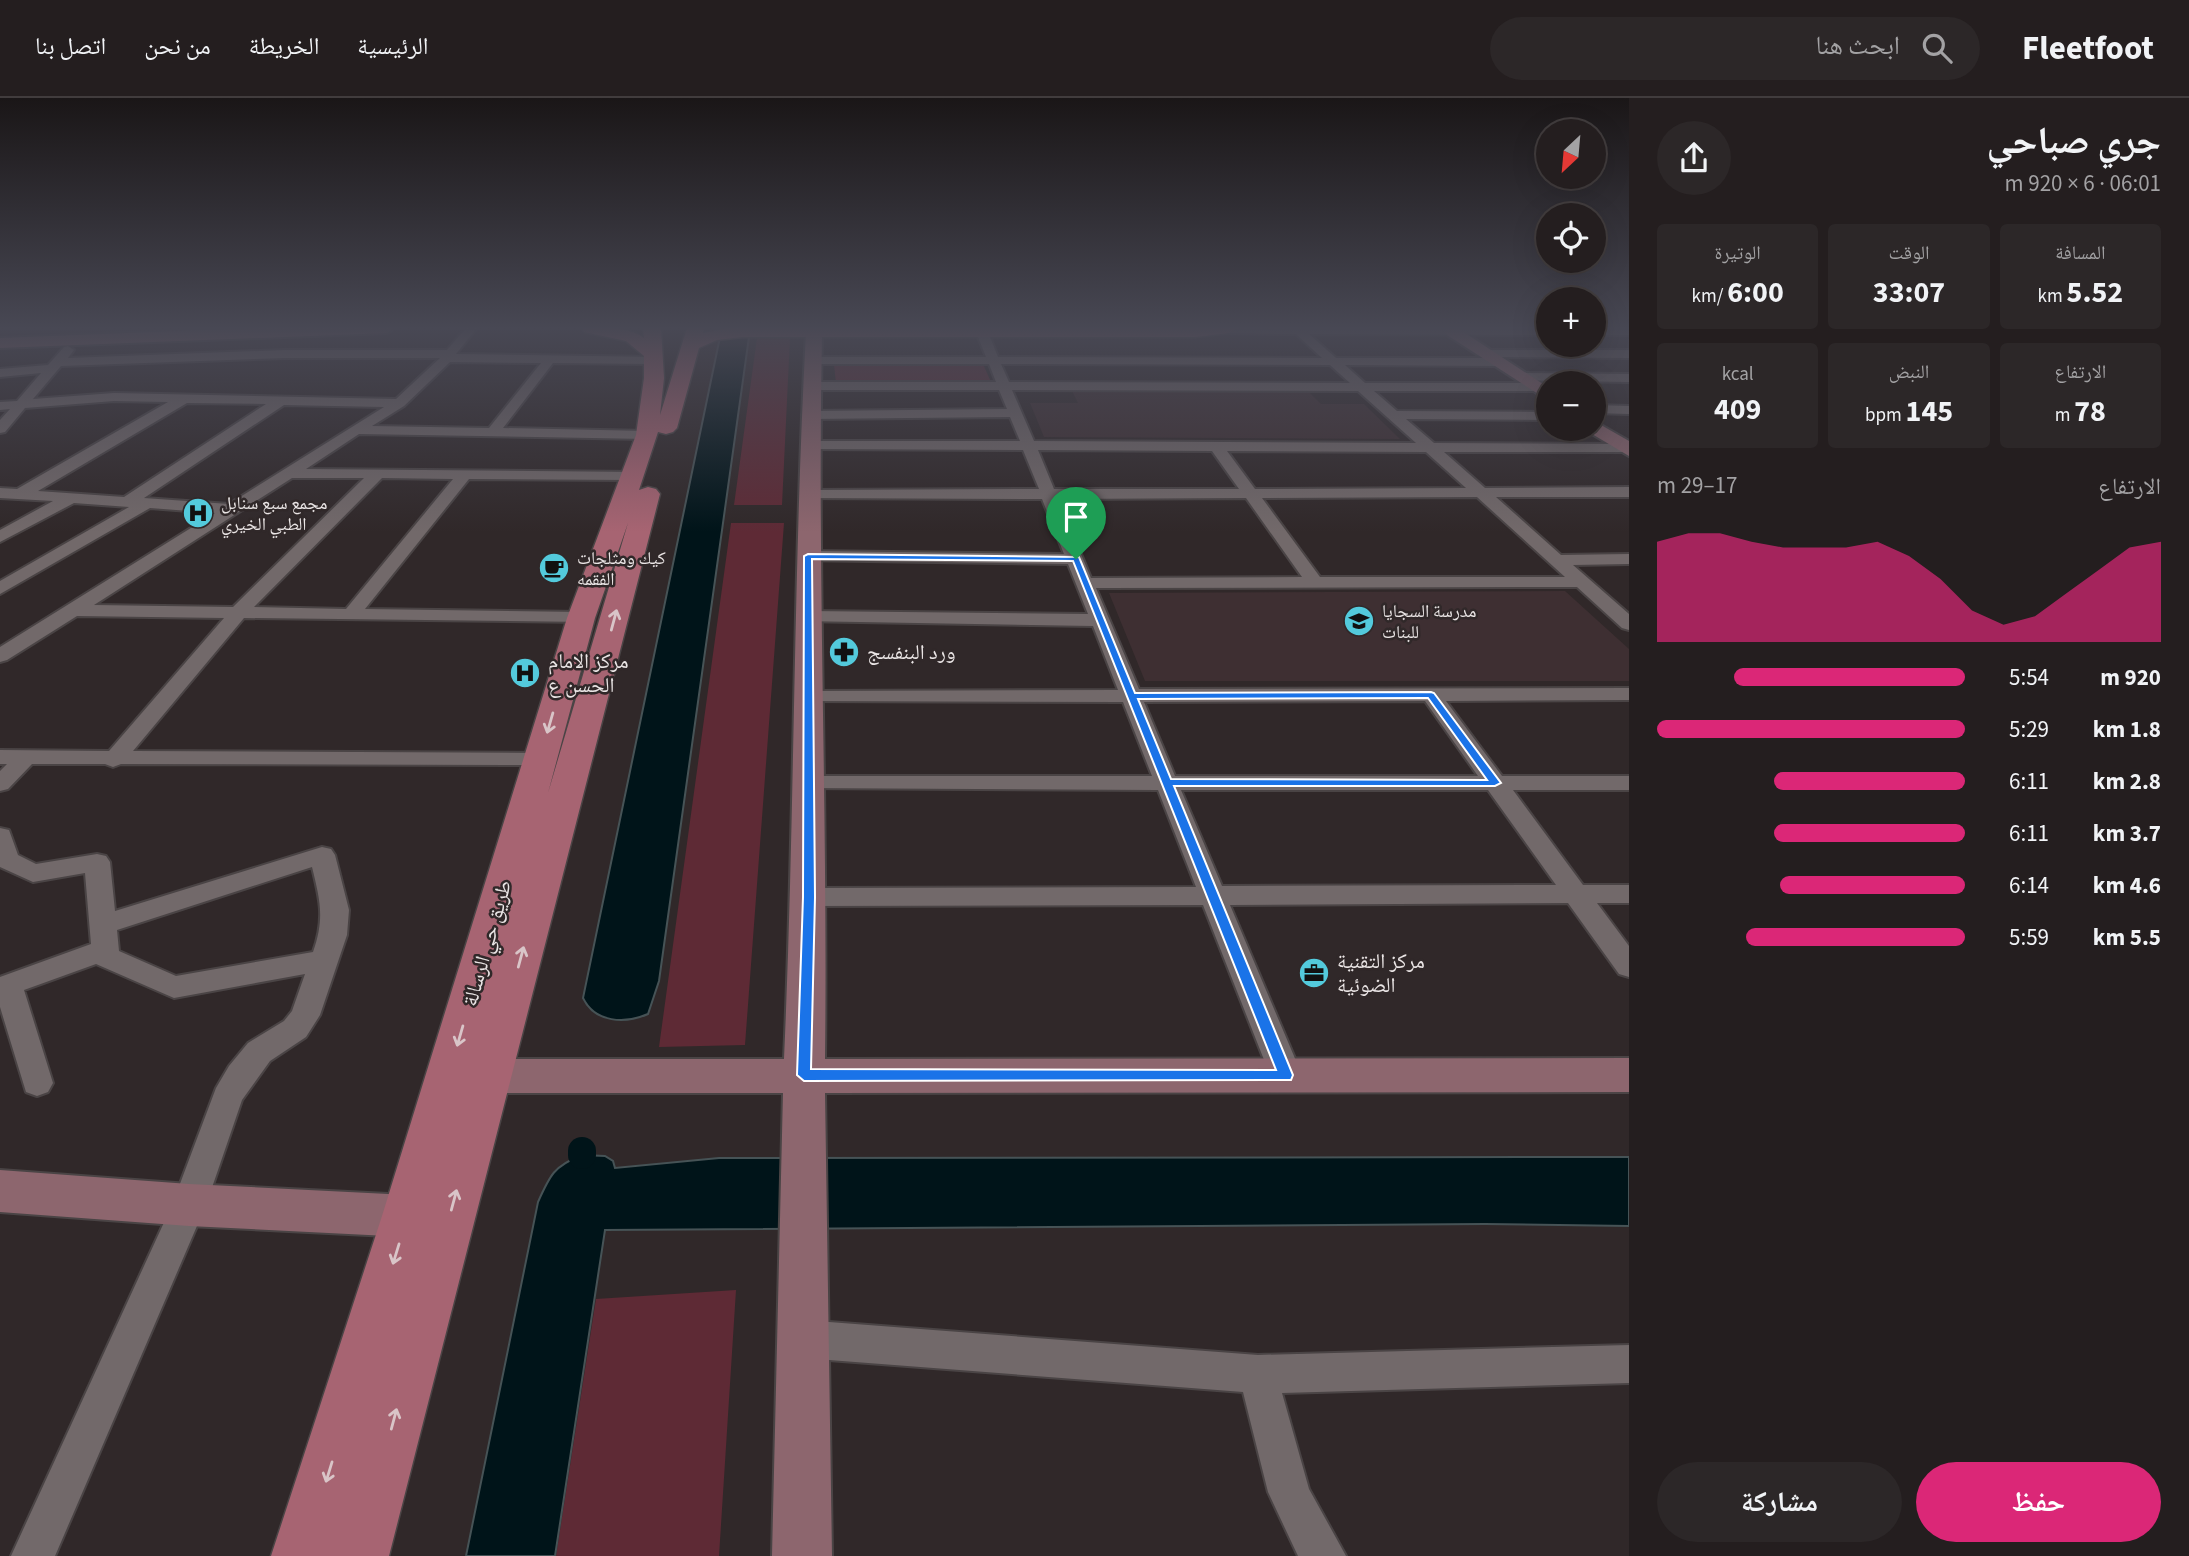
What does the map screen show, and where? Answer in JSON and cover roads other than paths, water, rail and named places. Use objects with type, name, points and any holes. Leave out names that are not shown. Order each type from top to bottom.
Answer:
[{"type":"main road","name":"طريق حي الرسالة","points":[[304,1556],[408,1216],[581,618],[647,435],[652,396]]},
{"type":"main road","name":"طريق حي الرسالة","points":[[356,1556],[489,1076],[659,396]]},
{"type":"street","points":[[0,429],[29,396]]},
{"type":"street","points":[[0,656],[290,473],[406,396]]},
{"type":"street","points":[[493,432],[521,396]]},
{"type":"street","points":[[802,1556],[804,1075],[809,897],[808,495],[811,396]]},
{"type":"street","points":[[930,396],[1017,413]]},
{"type":"street","points":[[1010,396],[1286,1075]]},
{"type":"street","points":[[1372,396],[1628,621]]},
{"type":"street","points":[[0,406],[114,397],[399,403]]},
{"type":"street","points":[[21,494],[183,399]]},
{"type":"street","points":[[127,502],[280,401]]},
{"type":"street","points":[[1606,409],[1629,410]]},
{"type":"street","points":[[1394,415],[1536,416]]},
{"type":"street","points":[[357,430],[647,435]]},
{"type":"street","points":[[1606,434],[1628,448]]},
{"type":"street","points":[[809,445],[1628,448]]},
{"type":"street","points":[[1216,446],[1315,583]]},
{"type":"street","points":[[290,473],[632,475]]},
{"type":"street","points":[[113,760],[239,612],[378,473]]},
{"type":"street","points":[[352,613],[466,474]]},
{"type":"street","points":[[808,495],[1629,492]]},
{"type":"street","points":[[0,493],[232,509]]},
{"type":"street","points":[[0,537],[71,498]]},
{"type":"street","points":[[0,590],[147,503]]},
{"type":"street","points":[[0,520],[28,522]]},
{"type":"street","points":[[808,556],[1076,559]]},
{"type":"street","points":[[1557,560],[1629,559]]},
{"type":"street","points":[[1086,583],[1583,582]]},
{"type":"street","points":[[72,610],[581,618]]},
{"type":"street","points":[[808,617],[1101,620]]},
{"type":"street","points":[[0,638],[29,637]]},
{"type":"street","points":[[808,697],[1629,694]]},
{"type":"street","points":[[1431,695],[1629,967]]},
{"type":"street","points":[[0,757],[113,760],[539,760]]},
{"type":"street","points":[[0,784],[24,758]]},
{"type":"street","points":[[809,783],[1629,783]]},
{"type":"street","points":[[0,836],[6,860],[33,873],[97,862],[106,957],[174,987],[324,960]]},
{"type":"street","points":[[33,1556],[189,1205],[227,1097],[240,1074],[259,1052],[295,1029],[305,1015],[333,935],[336,910],[322,855],[105,937],[8,985],[37,1083]]},
{"type":"street","points":[[809,897],[1629,894]]},
{"type":"street","points":[[489,1076],[1629,1075]]},
{"type":"street","points":[[0,1191],[189,1205],[408,1216]]},
{"type":"street","points":[[803,1339],[1258,1374],[1629,1364]]},
{"type":"street","points":[[1258,1374],[1288,1492],[1315,1545],[1324,1556]]},
{"type":"place","name":"مجمع سبع سنابل الطبي الخيري","points":[[198,513]]},
{"type":"place","name":"كيك ومثلجات الفقمه","points":[[554,568]]},
{"type":"place","name":"مدرسة السجايا للبنات","points":[[1359,621]]},
{"type":"place","name":"ورد البنفسج","points":[[844,652]]},
{"type":"place","name":"مركز الامام الحسن ع","points":[[525,673]]},
{"type":"place","name":"مركز التقنية الضوئية","points":[[1314,973]]}]
